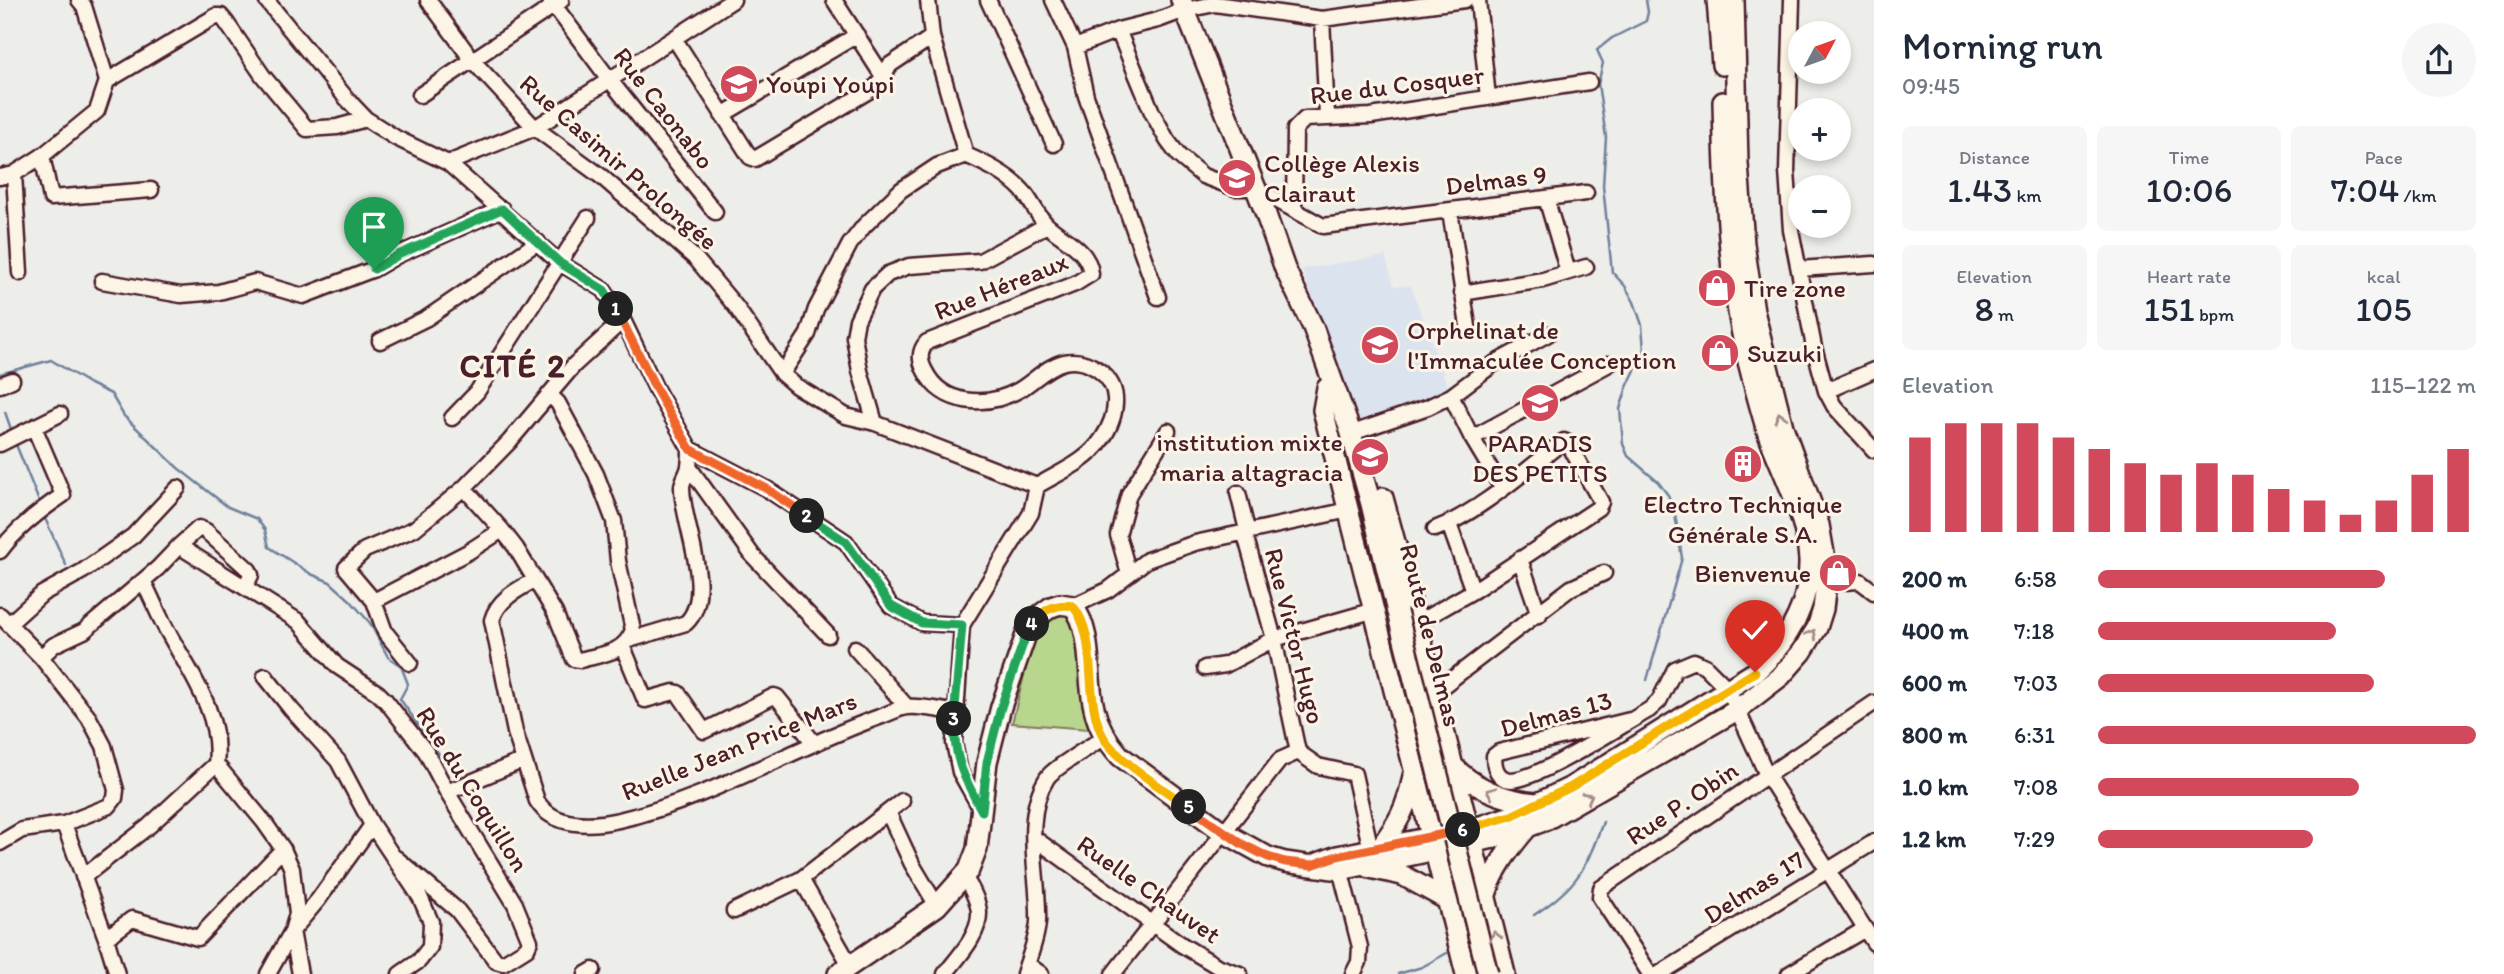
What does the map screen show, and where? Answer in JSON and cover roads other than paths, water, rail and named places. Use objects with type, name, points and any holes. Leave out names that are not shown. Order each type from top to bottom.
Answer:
[{"type":"main road","points":[[1474,838],[1511,816],[1571,787],[1755,672],[1778,649],[1798,615],[1807,584],[1807,543],[1790,488],[1768,432],[1742,335],[1727,204],[1722,39],[1717,0]]},
{"type":"main road","points":[[1375,849],[1474,838],[1527,828],[1593,794],[1737,710],[1781,676],[1802,652],[1816,628],[1823,609],[1826,583],[1819,525],[1783,426],[1754,311],[1744,244],[1739,178],[1734,0]]},
{"type":"main road","name":"Route de Delmas","points":[[1183,5],[1330,387],[1478,974]]},
{"type":"main road","points":[[1466,974],[1415,768],[1387,612],[1349,510],[1323,410],[1330,387],[1352,405],[1373,461],[1418,623],[1452,765],[1474,838],[1485,898],[1505,974]]},
{"type":"main road","points":[[844,970],[937,906],[964,876],[977,849],[987,762],[1001,707],[1028,629],[1051,607],[1060,604],[1073,606],[1080,615],[1087,647],[1094,707],[1104,737],[1120,756],[1223,832],[1268,857],[1285,862],[1346,865],[1402,875],[1448,901]]},
{"type":"main road","name":"Route de Delmas","points":[[1387,612],[1488,974]]},
{"type":"main road","points":[[1452,765],[1464,778],[1481,788],[1517,801],[1536,803]]},
{"type":"main road","points":[[1346,865],[1375,849],[1401,819],[1409,800],[1415,768]]},
{"type":"main road","points":[[1485,898],[1490,880],[1500,862],[1527,828]]},
{"type":"main road","points":[[1346,865],[1432,843]]},
{"type":"street","points":[[20,273],[7,176],[42,156],[97,111],[107,81],[79,0]]},
{"type":"street","points":[[266,0],[346,99],[366,119],[396,138],[449,163],[560,263],[604,290],[623,320],[657,391],[690,449],[689,467],[682,484],[699,574],[696,608],[691,618],[686,623],[580,660],[574,659],[555,613],[535,580],[502,530],[464,488]]},
{"type":"street","name":"Rue Casimir Prolongée","points":[[428,0],[473,61],[535,128],[602,177],[696,259],[736,307],[782,374],[796,386],[846,416],[875,424],[1037,486]]},
{"type":"street","points":[[449,163],[535,128],[733,0]]},
{"type":"street","points":[[834,0],[884,78]]},
{"type":"street","points":[[782,374],[808,334],[816,309],[850,244],[864,226],[901,190],[937,166],[966,155],[932,37],[928,0]]},
{"type":"street","points":[[988,0],[1054,144]]},
{"type":"street","points":[[1054,0],[1075,47],[1086,96],[1158,297]]},
{"type":"street","points":[[1075,47],[1118,30],[1158,20],[1183,5],[1215,4],[1322,19],[1465,0]]},
{"type":"street","points":[[1478,0],[1488,98]]},
{"type":"street","points":[[1792,0],[1787,171],[1791,230],[1814,347],[1826,391],[1834,406],[1874,450]]},
{"type":"street","points":[[420,95],[556,2]]},
{"type":"street","name":"Rue Caonabo","points":[[556,2],[609,79],[715,212]]},
{"type":"street","points":[[107,81],[216,16],[221,16],[263,76],[307,129],[338,127],[366,119]]},
{"type":"street","points":[[1322,19],[1327,116]]},
{"type":"street","points":[[1118,30],[1152,112],[1179,156],[1203,176],[1220,184],[1235,188],[1255,188]]},
{"type":"street","points":[[722,115],[857,35]]},
{"type":"street","points":[[674,38],[750,157],[755,159],[877,86],[890,65],[932,37]]},
{"type":"street","name":"Rue du Cosquer","points":[[1294,210],[1295,129],[1305,118],[1371,116],[1589,82]]},
{"type":"street","name":"Rue Héreaux","points":[[966,155],[993,167],[1022,190],[1047,225],[1084,255],[1090,265],[1091,274],[1075,284],[927,342],[920,355],[927,376],[941,391],[961,401],[980,402],[1018,391],[1037,376],[1065,362],[1089,364],[1106,375],[1115,397],[1112,419],[1102,440],[1084,459],[1037,486]]},
{"type":"street","points":[[42,156],[51,198],[151,190]]},
{"type":"street","name":"Delmas 9","points":[[1255,188],[1323,226],[1586,193]]},
{"type":"street","points":[[1546,198],[1569,272]]},
{"type":"street","points":[[102,281],[181,295],[219,292],[255,282],[303,296],[374,269],[398,255],[502,209]]},
{"type":"street","points":[[1450,211],[1468,326]]},
{"type":"street","points":[[452,418],[477,392],[588,218]]},
{"type":"street","points":[[875,424],[860,371],[854,337],[857,320],[872,289],[888,274],[909,266],[980,261],[1047,225]]},
{"type":"street","points":[[380,341],[427,318],[538,242]]},
{"type":"street","points":[[1799,269],[1874,264]]},
{"type":"street","points":[[1462,293],[1543,280],[1586,267]]},
{"type":"street","points":[[410,663],[385,632],[374,601],[346,568],[365,550],[414,528],[464,488],[550,395],[574,365],[623,320]]},
{"type":"street","points":[[1361,430],[1415,412],[1451,396],[1495,363],[1548,334]]},
{"type":"street","points":[[1472,438],[1609,364]]},
{"type":"street","points":[[1826,391],[1874,370]]},
{"type":"street","points":[[550,395],[558,403],[596,474],[614,521],[618,561],[633,630],[626,644],[645,700],[678,693],[704,731],[774,696],[814,743]]},
{"type":"street","points":[[1451,396],[1502,488]]},
{"type":"street","points":[[9,439],[60,414]]},
{"type":"street","points":[[0,551],[35,513],[63,495],[34,426]]},
{"type":"street","points":[[1129,574],[1118,535],[1129,494],[1168,431]]},
{"type":"street","points":[[1418,623],[1474,591],[1600,505],[1600,499],[1565,441],[1502,488],[1449,523],[1435,529]]},
{"type":"street","points":[[690,449],[767,489],[846,542],[891,606],[922,623],[962,625]]},
{"type":"street","points":[[689,467],[753,556],[828,635]]},
{"type":"street","points":[[982,811],[960,772],[954,743],[962,625],[1031,513],[1037,486]]},
{"type":"street","points":[[0,843],[22,830],[64,824],[109,806],[116,798],[104,746],[89,718],[41,657],[5,619],[83,571],[133,536],[178,488]]},
{"type":"street","name":"Rue Victor Hugo","points":[[1238,493],[1274,639],[1298,752]]},
{"type":"street","points":[[1073,606],[1108,590],[1147,560],[1195,543],[1349,510]]},
{"type":"street","points":[[1449,523],[1474,591]]},
{"type":"street","points":[[41,657],[54,645],[84,631],[158,568],[197,529],[204,529],[248,570],[251,575],[245,587]]},
{"type":"street","points":[[374,601],[468,552],[502,530]]},
{"type":"street","name":"Rue du Coquillon","points":[[178,546],[298,621],[337,666],[378,693],[415,735],[515,904],[530,942],[527,948],[503,963],[496,961],[457,910],[396,858]]},
{"type":"street","points":[[1520,559],[1539,615]]},
{"type":"street","points":[[1435,692],[1572,588],[1604,573]]},
{"type":"street","points":[[447,792],[524,760],[515,732],[492,620],[494,612],[504,600],[514,591],[535,580]]},
{"type":"street","points":[[83,877],[149,826],[216,764],[218,745],[210,714],[195,678],[162,622],[143,581]]},
{"type":"street","points":[[1826,583],[1860,581],[1874,592]]},
{"type":"street","points":[[1205,668],[1225,665],[1274,639],[1387,612]]},
{"type":"street","points":[[855,648],[907,706]]},
{"type":"street","name":"Delmas 13","points":[[1630,720],[1499,752],[1494,757],[1494,766],[1501,776],[1507,779],[1531,776],[1648,710],[1658,701],[1675,669],[1683,664],[1694,661],[1705,666],[1728,689]]},
{"type":"street","points":[[265,676],[338,761],[372,825],[420,897],[430,922],[430,947],[426,954],[400,974]]},
{"type":"street","points":[[1728,689],[1767,775],[1874,943]]},
{"type":"street","name":"Rue P. Obin","points":[[1650,974],[1600,897],[1601,888],[1874,703]]},
{"type":"street","name":"Ruelle Jean Price Mars","points":[[524,760],[542,810],[559,820],[580,823],[618,820],[691,797],[907,706],[955,712]]},
{"type":"street","points":[[1041,974],[1026,969],[1038,926],[1039,894],[1034,838],[1037,803],[1048,776],[1104,737]]},
{"type":"street","points":[[1113,974],[1280,760],[1298,752],[1318,766],[1354,774],[1375,849]]},
{"type":"street","points":[[216,764],[264,822],[283,849],[292,869],[297,914],[292,931],[300,974]]},
{"type":"street","points":[[734,911],[801,879],[902,801]]},
{"type":"street","points":[[888,812],[912,864],[937,906]]},
{"type":"street","points":[[64,824],[117,974]]},
{"type":"street","points":[[268,974],[292,931],[334,879],[372,825]]},
{"type":"street","name":"Ruelle Chauvet","points":[[1034,838],[1182,945],[1217,966],[1240,974]]},
{"type":"street","name":"Delmas 17","points":[[1659,974],[1874,842]]},
{"type":"street","points":[[106,938],[132,919],[198,938],[283,849]]},
{"type":"street","points":[[1346,865],[1360,947],[1359,961],[1353,974]]},
{"type":"street","points":[[945,974],[976,929],[979,912],[964,876]]},
{"type":"street","points":[[801,879],[844,970]]},
{"type":"street","points":[[1790,974],[1865,929]]},
{"type":"waterway","points":[[1646,0],[1646,21],[1612,38],[1597,50],[1603,63],[1598,84],[1606,137],[1603,186],[1612,272],[1625,286],[1634,302],[1642,325],[1644,351],[1620,409],[1623,444],[1628,456],[1658,482],[1668,495],[1674,508],[1682,558],[1647,680]]},
{"type":"waterway","points":[[0,374],[51,360],[111,394],[124,416],[178,468],[228,507],[257,519],[265,530],[269,547],[311,574],[330,582],[370,623],[388,657],[401,666],[408,684],[400,699],[444,761]]},
{"type":"waterway","points":[[5,412],[12,432]]},
{"type":"waterway","points":[[15,442],[40,504]]},
{"type":"waterway","points":[[43,514],[66,565]]},
{"type":"waterway","points":[[1534,915],[1561,895],[1578,876],[1591,853],[1603,822]]},
{"type":"waterway","points":[[1398,974],[1422,967],[1447,953]]},
{"type":"place","name":"Youpi Youpi","points":[[739,84]]},
{"type":"place","name":"Collège Alexis Clairaut","points":[[1237,178]]},
{"type":"place","name":"Tire zone","points":[[1717,288]]},
{"type":"place","name":"Orphelinat de l'Immaculée Conception","points":[[1380,345]]},
{"type":"place","name":"Suzuki","points":[[1720,353]]},
{"type":"place","name":"PARADIS DES PETITS","points":[[1540,403]]},
{"type":"place","name":"institution mixte maria altagracia","points":[[1370,457]]},
{"type":"place","name":"Electro Technique Générale S.A.","points":[[1743,464]]},
{"type":"place","name":"Bienvenue","points":[[1838,573]]},
{"type":"district","name":"CITÉ 2","points":[[513,365]]}]
